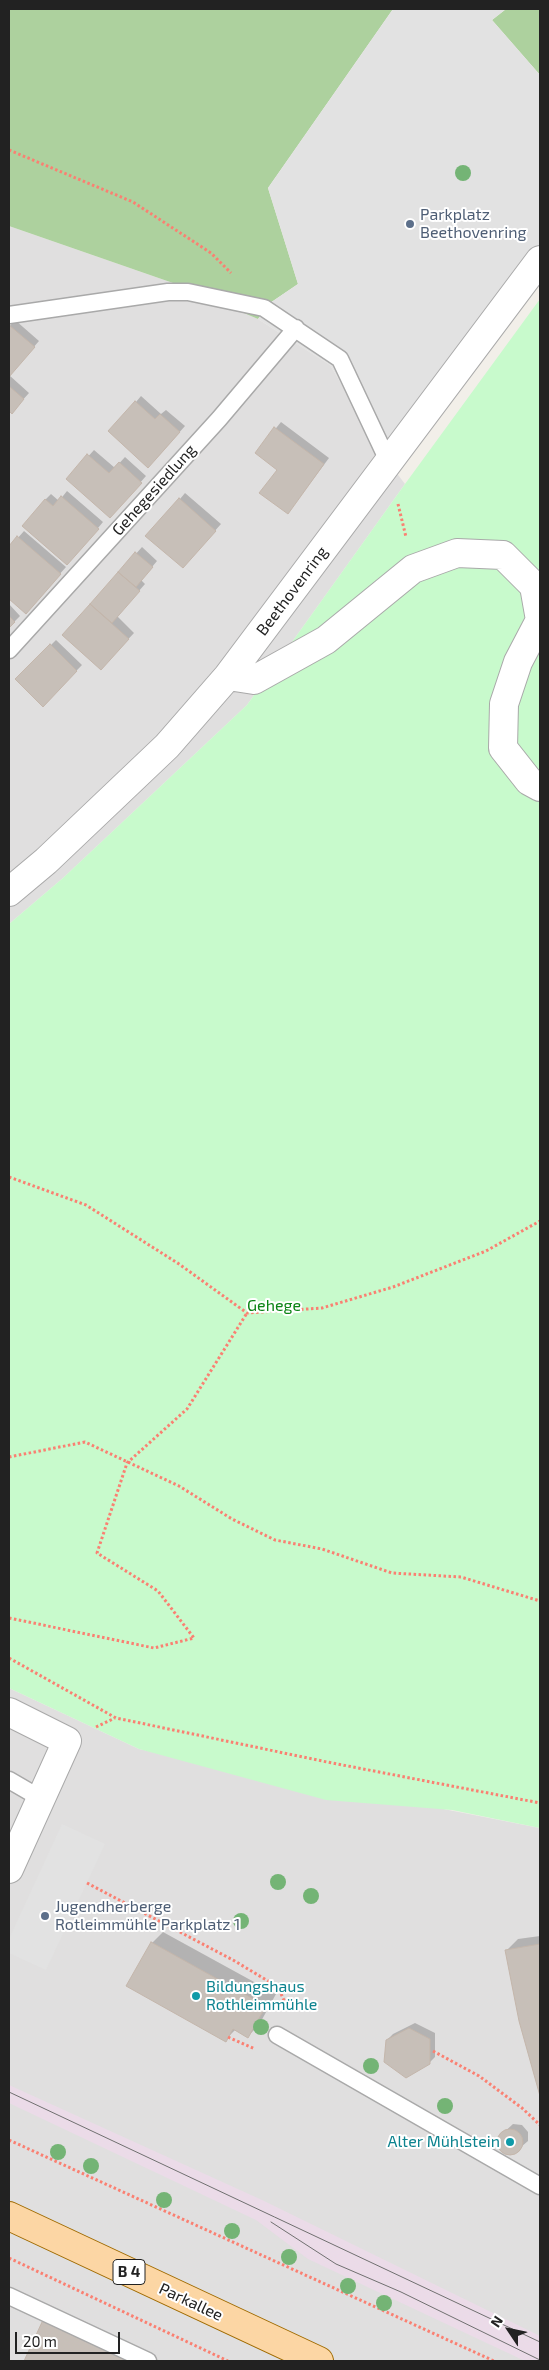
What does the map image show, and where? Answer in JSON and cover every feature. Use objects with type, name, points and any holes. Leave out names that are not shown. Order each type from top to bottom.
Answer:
[{"type":"main road","name":"Parkallee","points":[[11,2222],[319,2361]]},
{"type":"street","name":"Beethovenring","points":[[9,892],[46,861],[167,746],[228,676],[540,260]]},
{"type":"street","points":[[228,676],[254,680],[326,640],[413,569],[457,553],[503,555],[534,586],[540,620],[518,662],[504,704],[503,748],[529,782],[540,787]]},
{"type":"street","points":[[9,1712],[66,1741],[9,1869]]},
{"type":"lane","points":[[9,316],[168,292],[188,292],[264,308],[340,359],[389,463]]},
{"type":"lane","name":"Gehegesiedlung","points":[[9,650],[219,419],[296,328]]},
{"type":"lane","points":[[9,1780],[40,1798]]},
{"type":"lane","points":[[277,2035],[540,2186]]},
{"type":"lane","points":[[9,2296],[148,2361]]},
{"type":"path","points":[[9,150],[133,202],[211,253],[264,308]]},
{"type":"path","points":[[389,463],[413,569]]},
{"type":"path","points":[[9,1177],[86,1205],[179,1264],[247,1313],[322,1308],[393,1287],[486,1251],[540,1221]]},
{"type":"path","points":[[9,1618],[154,1648],[194,1638],[158,1591],[97,1553],[127,1463],[187,1409],[247,1313]]},
{"type":"path","points":[[9,1457],[84,1442],[179,1486],[232,1519],[275,1540],[322,1549],[392,1574],[460,1577],[540,1601]]},
{"type":"path","points":[[9,1658],[116,1718],[327,1762],[540,1803]]},
{"type":"path","points":[[87,1883],[233,1960],[278,1986],[287,2007],[277,2035]]},
{"type":"path","points":[[434,2051],[479,2076],[522,2108],[540,2125]]},
{"type":"path","points":[[9,2140],[494,2361]]},
{"type":"path","points":[[9,2258],[228,2361]]},
{"type":"shaded area","name":"Parkplatz Beethovenring","points":[[393,9],[506,9],[492,20],[540,75],[540,260],[389,463],[330,365],[258,319],[270,303],[298,284],[268,188]]},
{"type":"shaded area","points":[[9,226],[173,283],[258,319],[330,365],[389,463],[405,484],[247,705],[63,878],[9,924]]},
{"type":"shaded area","points":[[9,1688],[139,1749],[540,1828],[540,2361],[9,2361]]},
{"type":"shaded area","name":"Jugendherberge Rotleimmühle Parkplatz 1","points":[[62,1824],[105,1844],[46,1970],[9,1953],[9,1939]]},
{"type":"shaded area","points":[[9,2085],[262,2200],[540,2336],[540,2361],[525,2361],[308,2259],[256,2220],[9,2103]]},
{"type":"green space","points":[[9,9],[393,9],[268,188],[298,284],[270,303],[258,319],[173,283],[9,226]]},
{"type":"green space","points":[[506,9],[540,9],[540,75],[492,20]]},
{"type":"green space","name":"Gehege","points":[[540,299],[540,1828],[452,1810],[326,1800],[139,1749],[9,1688],[9,924],[63,878],[247,705]]},
{"type":"building","points":[[9,325],[35,347],[9,377]]},
{"type":"building","points":[[9,386],[24,399],[12,414],[9,411]]},
{"type":"building","points":[[135,401],[155,419],[160,414],[180,432],[148,468],[108,431]]},
{"type":"building","points":[[274,427],[324,464],[288,514],[259,493],[277,470],[255,453]]},
{"type":"building","points":[[87,454],[109,473],[119,462],[142,483],[110,518],[66,479]]},
{"type":"building","points":[[61,496],[99,529],[67,565],[22,526],[45,499],[53,506]]},
{"type":"building","points":[[179,498],[216,531],[183,568],[145,536]]},
{"type":"building","points":[[17,536],[61,574],[26,614],[9,599],[9,546]]},
{"type":"building","points":[[135,552],[153,567],[136,587],[118,572]]},
{"type":"building","points":[[118,572],[140,591],[112,623],[90,604]]},
{"type":"building","points":[[90,604],[129,639],[101,670],[62,635]]},
{"type":"building","points":[[9,616],[15,622],[9,628]]},
{"type":"building","points":[[50,644],[77,671],[43,707],[15,679]]},
{"type":"building","name":"Bildungshaus Rothleimmühle","points":[[151,1942],[266,2006],[248,2038],[233,2029],[226,2042],[126,1986]]},
{"type":"building","points":[[540,1944],[540,2096],[519,2021],[505,1950]]},
{"type":"building","points":[[409,2028],[430,2039],[430,2064],[406,2078],[384,2062],[386,2040]]},
{"type":"building","points":[[510,2129],[519,2133],[523,2142],[519,2151],[510,2155],[501,2151],[497,2142],[501,2133]]},
{"type":"building","points":[[43,2320],[125,2358],[123,2361],[24,2361]]},
{"type":"tram line","points":[[9,2092],[540,2342]]},
{"type":"tram line","points":[[271,2222],[336,2264],[401,2292],[540,2360]]},
{"type":"place","name":"Parkplatz Beethovenring","points":[[410,224]]},
{"type":"place","name":"Jugendherberge Rotleimmühle Parkplatz 1","points":[[45,1916]]},
{"type":"place","name":"Bildungshaus Rothleimmühle","points":[[196,1996]]},
{"type":"place","name":"Alter Mühlstein","points":[[510,2142]]}]
